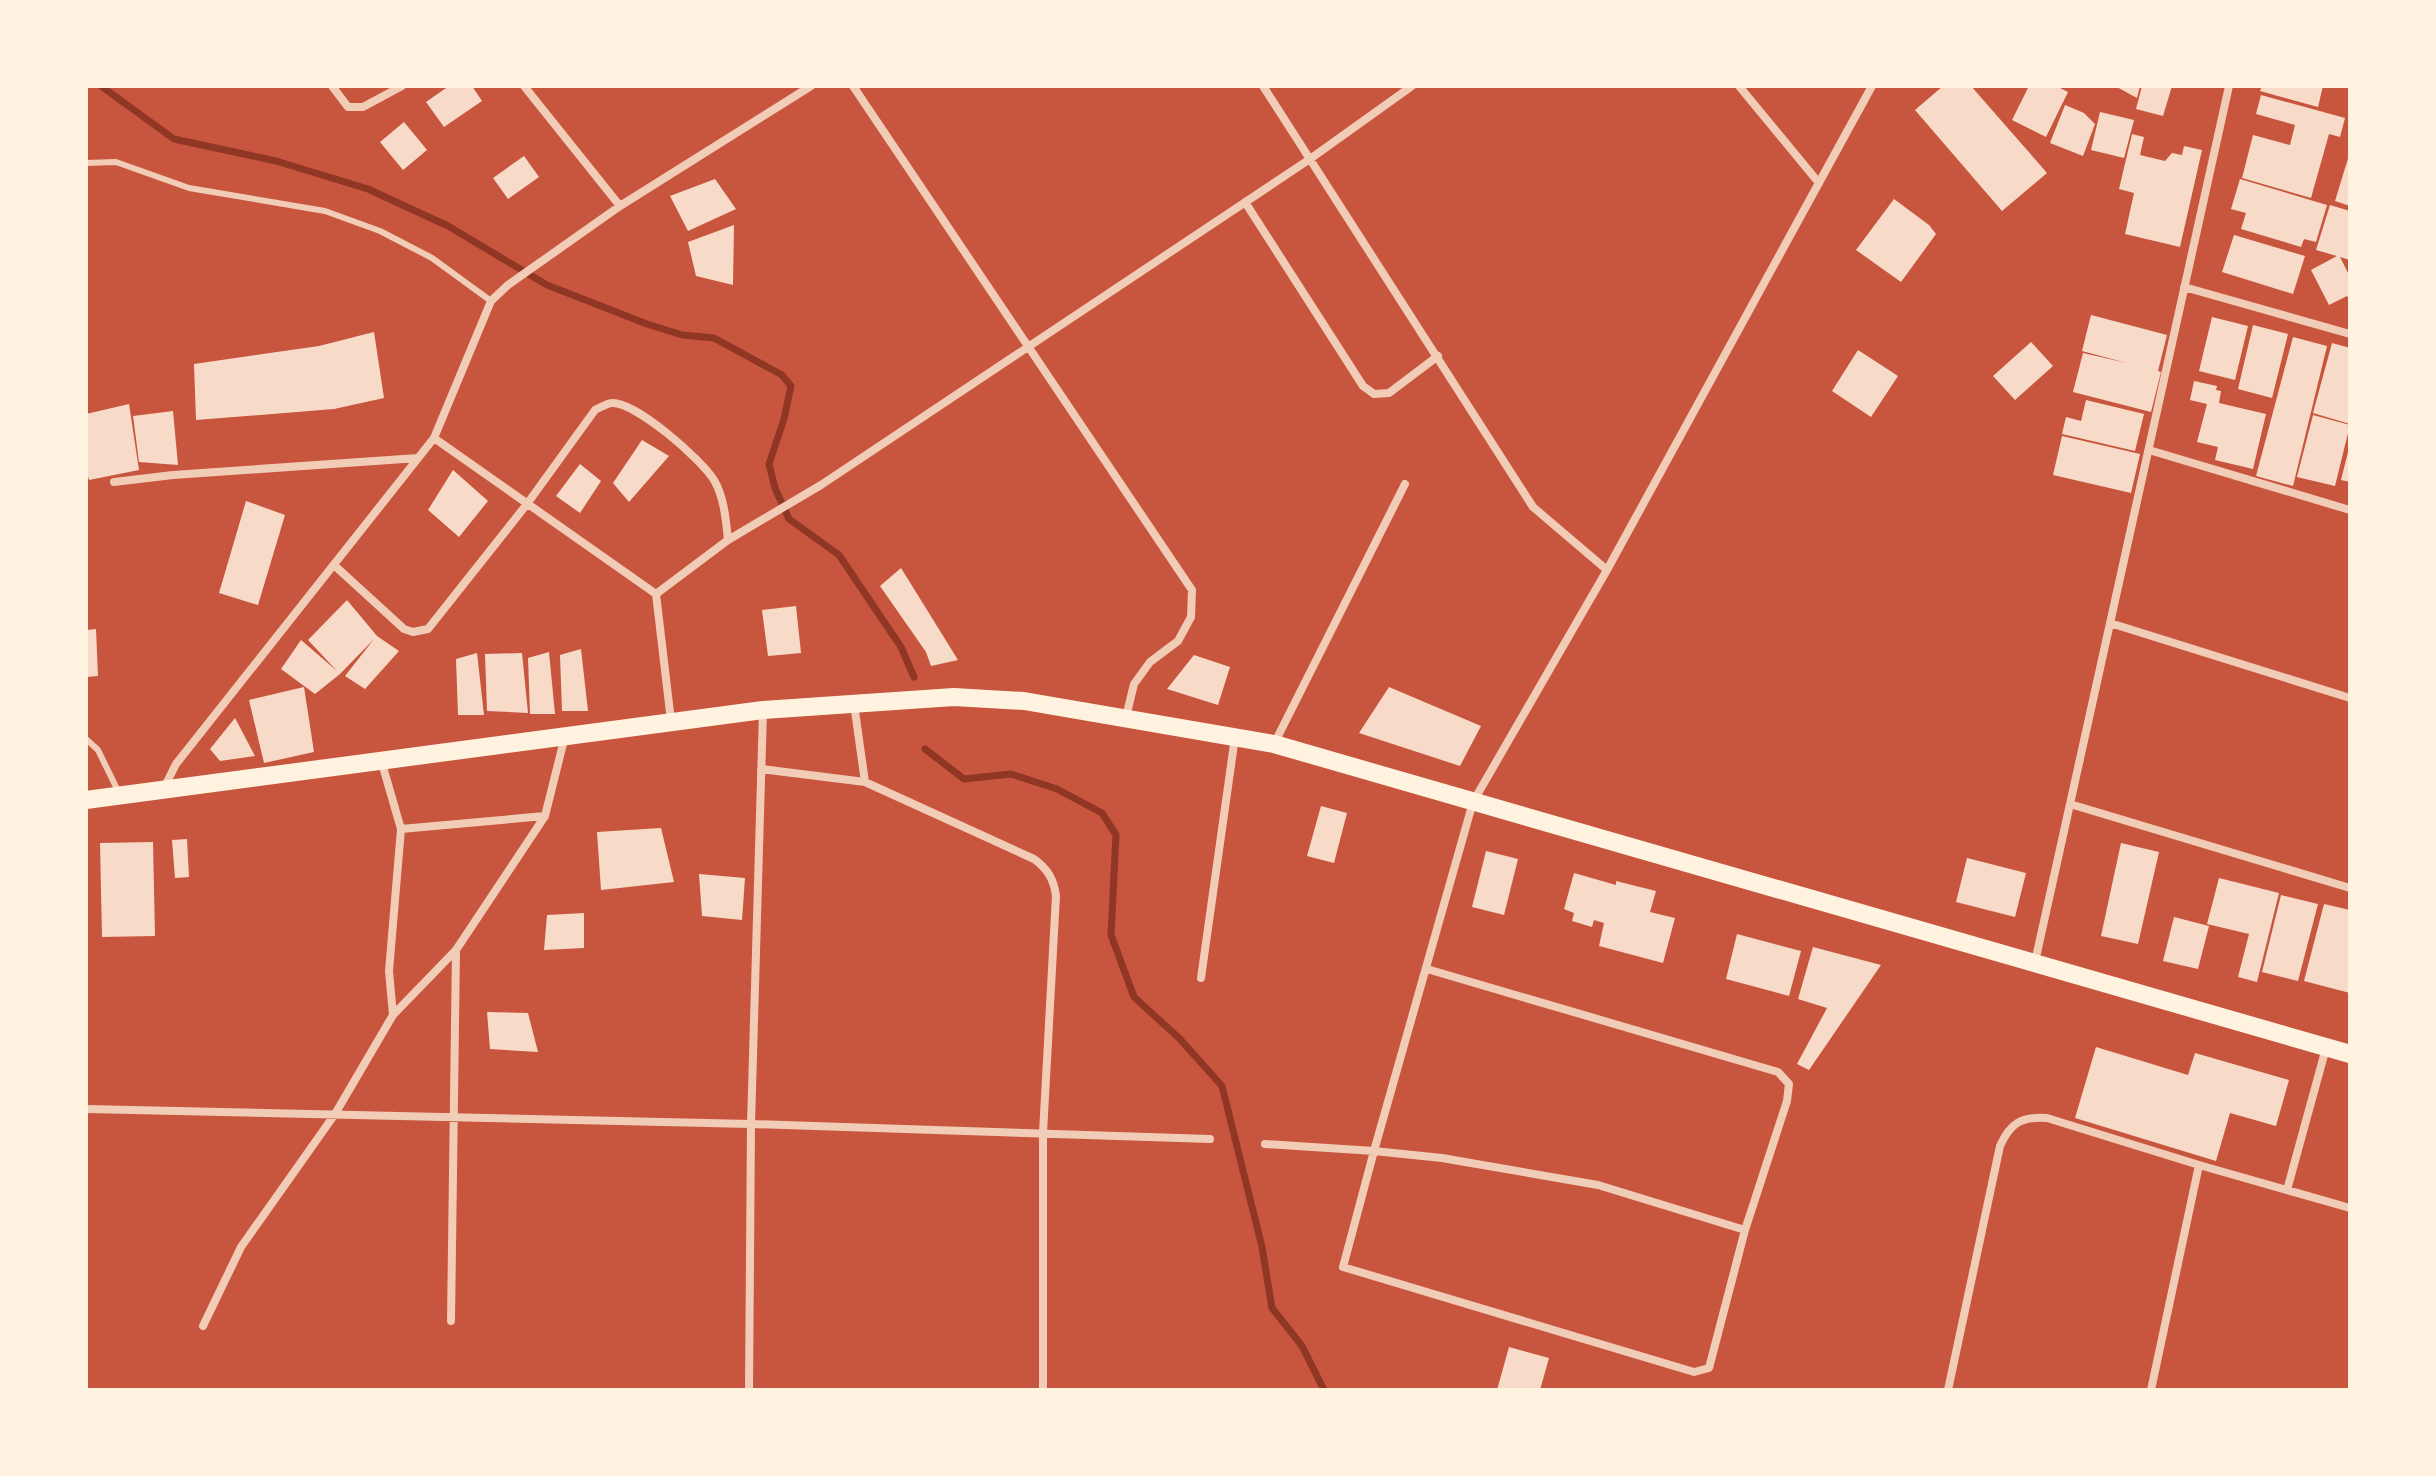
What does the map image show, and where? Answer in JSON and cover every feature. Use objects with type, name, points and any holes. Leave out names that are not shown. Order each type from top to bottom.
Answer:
[{"type":"main road","points":[[86,800],[763,710],[954,697],[1024,701],[1274,744],[2350,1054]]},
{"type":"street","points":[[332,86],[348,107],[363,107],[402,86]]},
{"type":"street","points":[[524,86],[620,206]]},
{"type":"street","points":[[163,789],[176,764],[434,438],[491,301],[508,285],[620,206],[811,86]]},
{"type":"street","points":[[853,86],[1192,590],[1191,617],[1178,641],[1150,662],[1134,684],[1126,717]]},
{"type":"street","points":[[1263,86],[1533,507],[1607,570]]},
{"type":"street","points":[[656,594],[728,540],[821,485],[1310,159],[1412,86]]},
{"type":"street","points":[[1739,86],[1819,183]]},
{"type":"street","points":[[1427,969],[1778,1072],[1789,1084],[1787,1101],[1745,1230],[1709,1368],[1694,1372],[1343,1267],[1473,802],[1607,570],[1872,86]]},
{"type":"street","points":[[2035,962],[2229,86]]},
{"type":"street","points":[[1245,202],[1363,386],[1374,394],[1389,393],[1438,356]]},
{"type":"street","points":[[2184,287],[2350,334]]},
{"type":"street","points":[[334,565],[404,629],[413,632],[428,629],[527,504],[595,410],[611,403],[630,407],[690,451],[714,481],[725,512],[728,540]]},
{"type":"street","points":[[434,438],[656,594],[672,722]]},
{"type":"street","points":[[2149,450],[2350,510]]},
{"type":"street","points":[[114,482],[418,458]]},
{"type":"street","points":[[1274,744],[1405,484]]},
{"type":"street","points":[[2110,623],[2350,698]]},
{"type":"street","points":[[854,704],[865,782]]},
{"type":"street","points":[[749,1390],[751,1124],[763,710]]},
{"type":"street","points":[[203,1326],[241,1247],[335,1114],[393,1015],[456,950],[545,816],[565,736]]},
{"type":"street","points":[[1201,978],[1235,736]]},
{"type":"street","points":[[381,760],[401,829],[389,971],[393,1015]]},
{"type":"street","points":[[761,769],[865,782],[1034,859],[1052,879],[1056,896],[1043,1133],[1043,1390]]},
{"type":"street","points":[[2070,804],[2350,888]]},
{"type":"street","points":[[401,829],[545,816]]},
{"type":"street","points":[[451,1321],[456,950]]},
{"type":"street","points":[[2287,1190],[2326,1047]]},
{"type":"street","points":[[86,1109],[751,1124],[1210,1139]]},
{"type":"street","points":[[1948,1390],[2000,1146],[2007,1130],[2018,1121],[2031,1117],[2047,1118],[2350,1208]]},
{"type":"street","points":[[1265,1144],[1442,1158],[1598,1185],[1745,1230]]},
{"type":"street","points":[[2151,1390],[2199,1165]]},
{"type":"lane","points":[[86,163],[116,162],[189,188],[325,211],[380,231],[432,258],[491,301]]},
{"type":"lane","points":[[86,739],[98,750],[120,795]]},
{"type":"building","points":[[449,86],[472,86],[482,101],[444,127],[426,102]]},
{"type":"building","points":[[1943,86],[1971,86],[2047,173],[2002,211],[1915,110]]},
{"type":"building","points":[[2029,86],[2056,86],[2068,92],[2046,137],[2012,120]]},
{"type":"building","points":[[2115,86],[2140,86],[2137,98]]},
{"type":"building","points":[[2142,86],[2172,86],[2163,116],[2136,109]]},
{"type":"building","points":[[2262,86],[2323,86],[2318,107],[2260,91]]},
{"type":"building","points":[[2261,95],[2345,118],[2340,137],[2329,134],[2311,198],[2242,178],[2253,135],[2290,145],[2295,125],[2256,114]]},
{"type":"building","points":[[2065,105],[2084,113],[2095,124],[2083,156],[2050,143]]},
{"type":"building","points":[[2100,112],[2134,120],[2124,158],[2091,150]]},
{"type":"building","points":[[404,122],[427,150],[403,170],[380,142]]},
{"type":"building","points":[[2132,134],[2144,137],[2140,155],[2165,161],[2172,153],[2182,155],[2184,146],[2202,150],[2180,247],[2125,234],[2134,193],[2119,189]]},
{"type":"building","points":[[2350,152],[2350,206],[2335,201]]},
{"type":"building","points":[[524,156],[539,177],[508,199],[493,178]]},
{"type":"building","points":[[715,179],[736,209],[688,231],[670,196]]},
{"type":"building","points":[[2240,179],[2327,205],[2316,242],[2304,239],[2301,247],[2241,229],[2246,213],[2231,209]]},
{"type":"building","points":[[1894,199],[1929,225],[1936,234],[1901,282],[1856,250]]},
{"type":"building","points":[[2330,205],[2350,211],[2350,260],[2340,257],[2350,272],[2350,301],[2347,296],[2329,305],[2311,270],[2337,256],[2316,250]]},
{"type":"building","points":[[734,225],[733,285],[696,276],[688,242]]},
{"type":"building","points":[[2234,235],[2305,256],[2293,294],[2222,272]]},
{"type":"building","points":[[2091,315],[2167,335],[2151,412],[2073,392],[2083,353],[2127,363],[2082,351]]},
{"type":"building","points":[[2212,317],[2248,326],[2235,380],[2199,371]]},
{"type":"building","points":[[2253,325],[2288,334],[2272,398],[2238,389]]},
{"type":"building","points":[[374,332],[384,398],[334,409],[196,420],[194,364],[319,346]]},
{"type":"building","points":[[2293,337],[2327,346],[2293,486],[2256,476]]},
{"type":"building","points":[[2031,342],[2053,366],[2015,400],[1993,376]]},
{"type":"building","points":[[2332,343],[2350,348],[2350,424],[2313,413]]},
{"type":"building","points":[[1858,350],[1898,376],[1871,417],[1832,391]]},
{"type":"building","points":[[2194,381],[2217,386],[2216,390],[2221,391],[2219,403],[2266,414],[2253,469],[2215,460],[2218,447],[2197,442],[2207,404],[2190,400]]},
{"type":"building","points":[[2086,400],[2144,414],[2135,451],[2062,434],[2066,417],[2081,421]]},
{"type":"building","points":[[129,404],[139,470],[89,480],[86,468],[86,414]]},
{"type":"building","points":[[173,411],[178,465],[139,462],[133,416]]},
{"type":"building","points":[[2313,415],[2350,425],[2335,486],[2297,477]]},
{"type":"building","points":[[2062,436],[2140,454],[2131,493],[2053,475]]},
{"type":"building","points":[[642,440],[669,456],[629,502],[613,483]]},
{"type":"building","points":[[2350,449],[2350,482],[2341,480]]},
{"type":"building","points":[[580,464],[601,481],[580,513],[556,496]]},
{"type":"building","points":[[453,470],[488,501],[459,537],[428,510]]},
{"type":"building","points":[[246,501],[285,515],[258,605],[219,593]]},
{"type":"building","points":[[901,568],[958,660],[931,666],[926,652],[880,586]]},
{"type":"building","points":[[347,600],[377,636],[399,651],[365,689],[345,676],[374,639],[340,674],[315,694],[281,669],[301,640],[337,671],[308,640]]},
{"type":"building","points":[[796,606],[801,653],[768,656],[762,610]]},
{"type":"building","points":[[96,629],[98,676],[86,677],[86,630]]},
{"type":"building","points":[[581,649],[588,711],[562,711],[560,655]]},
{"type":"building","points":[[549,652],[555,714],[530,714],[528,658]]},
{"type":"building","points":[[477,653],[484,715],[458,715],[456,659]]},
{"type":"building","points":[[522,653],[528,713],[487,711],[485,654]]},
{"type":"building","points":[[1194,655],[1230,667],[1218,705],[1167,689]]},
{"type":"building","points":[[304,687],[314,752],[264,763],[249,700]]},
{"type":"building","points":[[1389,687],[1481,726],[1460,766],[1359,733]]},
{"type":"building","points":[[235,718],[255,756],[220,761],[210,749]]},
{"type":"building","points":[[1321,806],[1347,813],[1334,863],[1307,856]]},
{"type":"building","points":[[661,828],[674,882],[601,890],[597,832]]},
{"type":"building","points":[[187,839],[189,877],[175,878],[172,840]]},
{"type":"building","points":[[153,842],[155,936],[102,937],[100,843]]},
{"type":"building","points":[[2121,843],[2159,852],[2138,944],[2101,936]]},
{"type":"building","points":[[1486,851],[1518,859],[1504,915],[1472,907]]},
{"type":"building","points":[[1967,858],[2026,873],[2015,917],[1956,902]]},
{"type":"building","points":[[1574,873],[1616,885],[1616,881],[1656,891],[1650,912],[1675,918],[1663,963],[1599,946],[1604,923],[1594,920],[1592,927],[1572,921],[1574,913],[1564,909]]},
{"type":"building","points":[[699,874],[745,878],[742,920],[702,916]]},
{"type":"building","points":[[2219,878],[2279,893],[2257,982],[2238,977],[2249,934],[2207,924]]},
{"type":"building","points":[[2281,895],[2318,904],[2298,981],[2262,972]]},
{"type":"building","points":[[2324,904],[2350,910],[2350,993],[2304,981]]},
{"type":"building","points":[[584,913],[584,948],[544,950],[547,915]]},
{"type":"building","points":[[2174,917],[2209,926],[2198,969],[2163,961]]},
{"type":"building","points":[[1737,934],[1801,951],[1789,996],[1726,979]]},
{"type":"building","points":[[1813,947],[1881,965],[1809,1070],[1797,1064],[1827,1008],[1798,999]]},
{"type":"building","points":[[487,1012],[528,1013],[538,1052],[490,1049]]},
{"type":"building","points":[[2096,1047],[2188,1075],[2195,1053],[2289,1080],[2276,1126],[2230,1113],[2216,1161],[2075,1118]]},
{"type":"building","points":[[1509,1347],[1549,1358],[1540,1390],[1497,1390]]},
{"type":"waterway","points":[[101,86],[174,139],[276,161],[368,189],[448,226],[547,285],[647,324],[682,335],[714,338],[782,375],[791,386],[769,464],[775,488],[789,519],[839,555],[901,647],[914,677]]},
{"type":"waterway","points":[[925,749],[964,779],[1011,774],[1057,789],[1102,813],[1116,835],[1111,935],[1134,997],[1179,1038],[1222,1086],[1262,1247],[1272,1308],[1302,1346],[1324,1390]]}]
